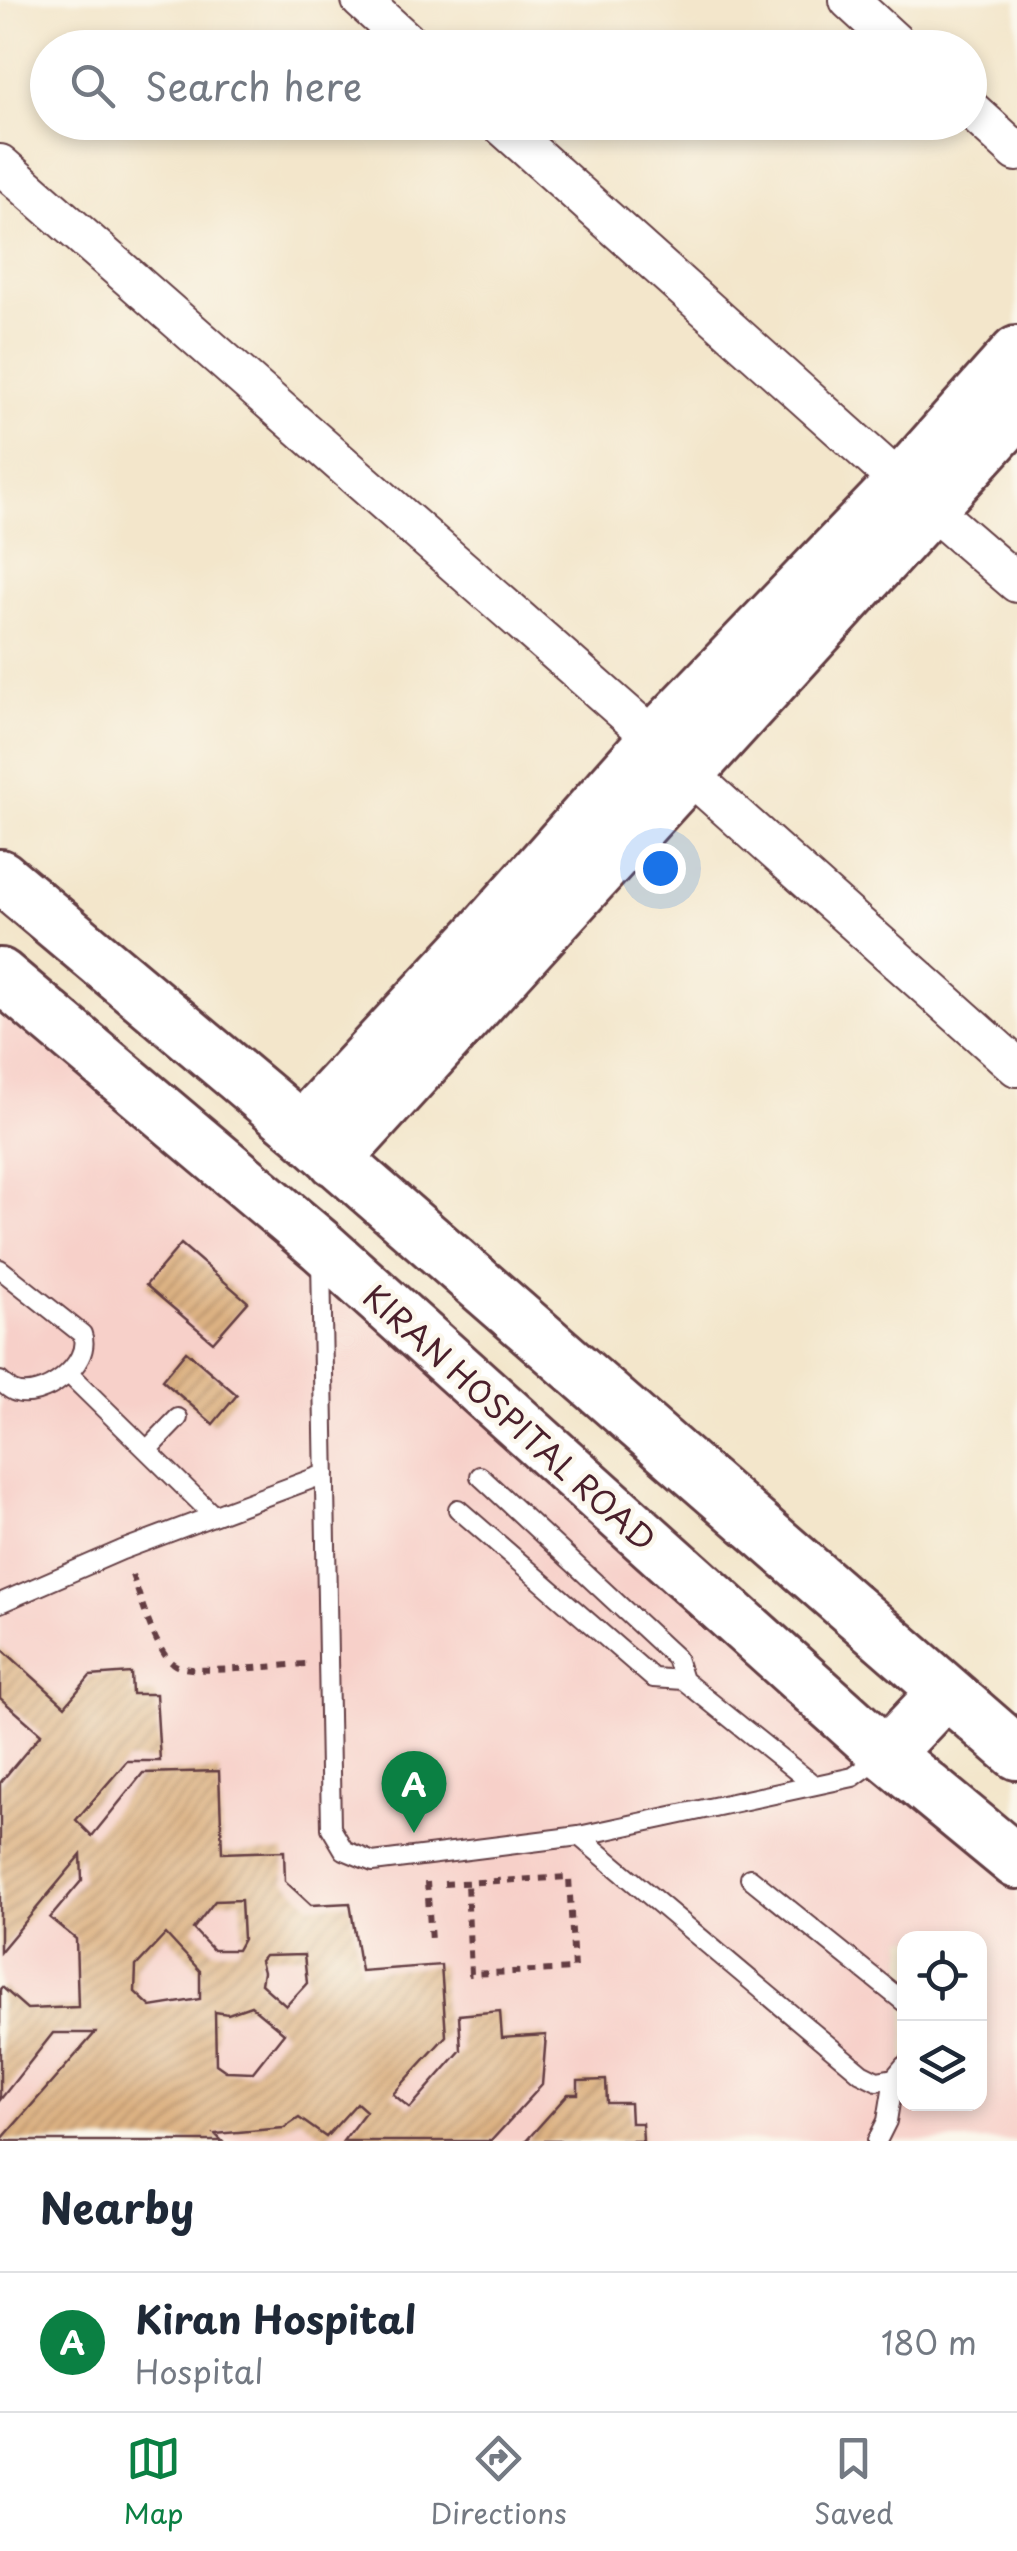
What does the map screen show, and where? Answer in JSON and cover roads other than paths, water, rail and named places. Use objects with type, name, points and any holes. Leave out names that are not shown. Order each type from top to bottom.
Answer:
[{"type":"main road","points":[[915,495],[1017,353]]},
{"type":"main road","points":[[318,1144],[785,631],[915,495],[1017,412]]},
{"type":"main road","points":[[0,876],[318,1144],[1017,1753]]},
{"type":"main road","points":[[0,963],[46,916]]},
{"type":"main road","name":"KIRAN HOSPITAL ROAD","points":[[0,976],[321,1246],[886,1754],[1017,1862]]},
{"type":"main road","points":[[886,1754],[946,1690]]},
{"type":"street","points":[[361,0],[394,30]]},
{"type":"street","points":[[849,0],[882,30]]},
{"type":"street","points":[[987,125],[1017,152]]},
{"type":"street","points":[[518,140],[1017,583]]},
{"type":"street","points":[[0,164],[1017,1067]]},
{"type":"lane","points":[[321,1246],[331,1828],[337,1842],[354,1857],[373,1862],[579,1836],[853,1777],[886,1754]]},
{"type":"lane","points":[[0,1269],[82,1334],[85,1352],[69,1374],[31,1392],[12,1391],[0,1381]]},
{"type":"lane","points":[[69,1374],[213,1515]]},
{"type":"lane","points":[[147,1450],[178,1418]]},
{"type":"lane","points":[[0,1603],[122,1550],[325,1474]]},
{"type":"lane","points":[[480,1476],[676,1658],[683,1680],[814,1785]]},
{"type":"lane","points":[[458,1509],[653,1678],[683,1680]]},
{"type":"lane","points":[[579,1836],[860,2074],[877,2081],[897,2073]]},
{"type":"lane","points":[[750,1878],[897,1996]]},
{"type":"lane","points":[[877,2141],[897,2083]]},
{"type":"place","name":"Kiran Hospital","points":[[414,1833]]}]
